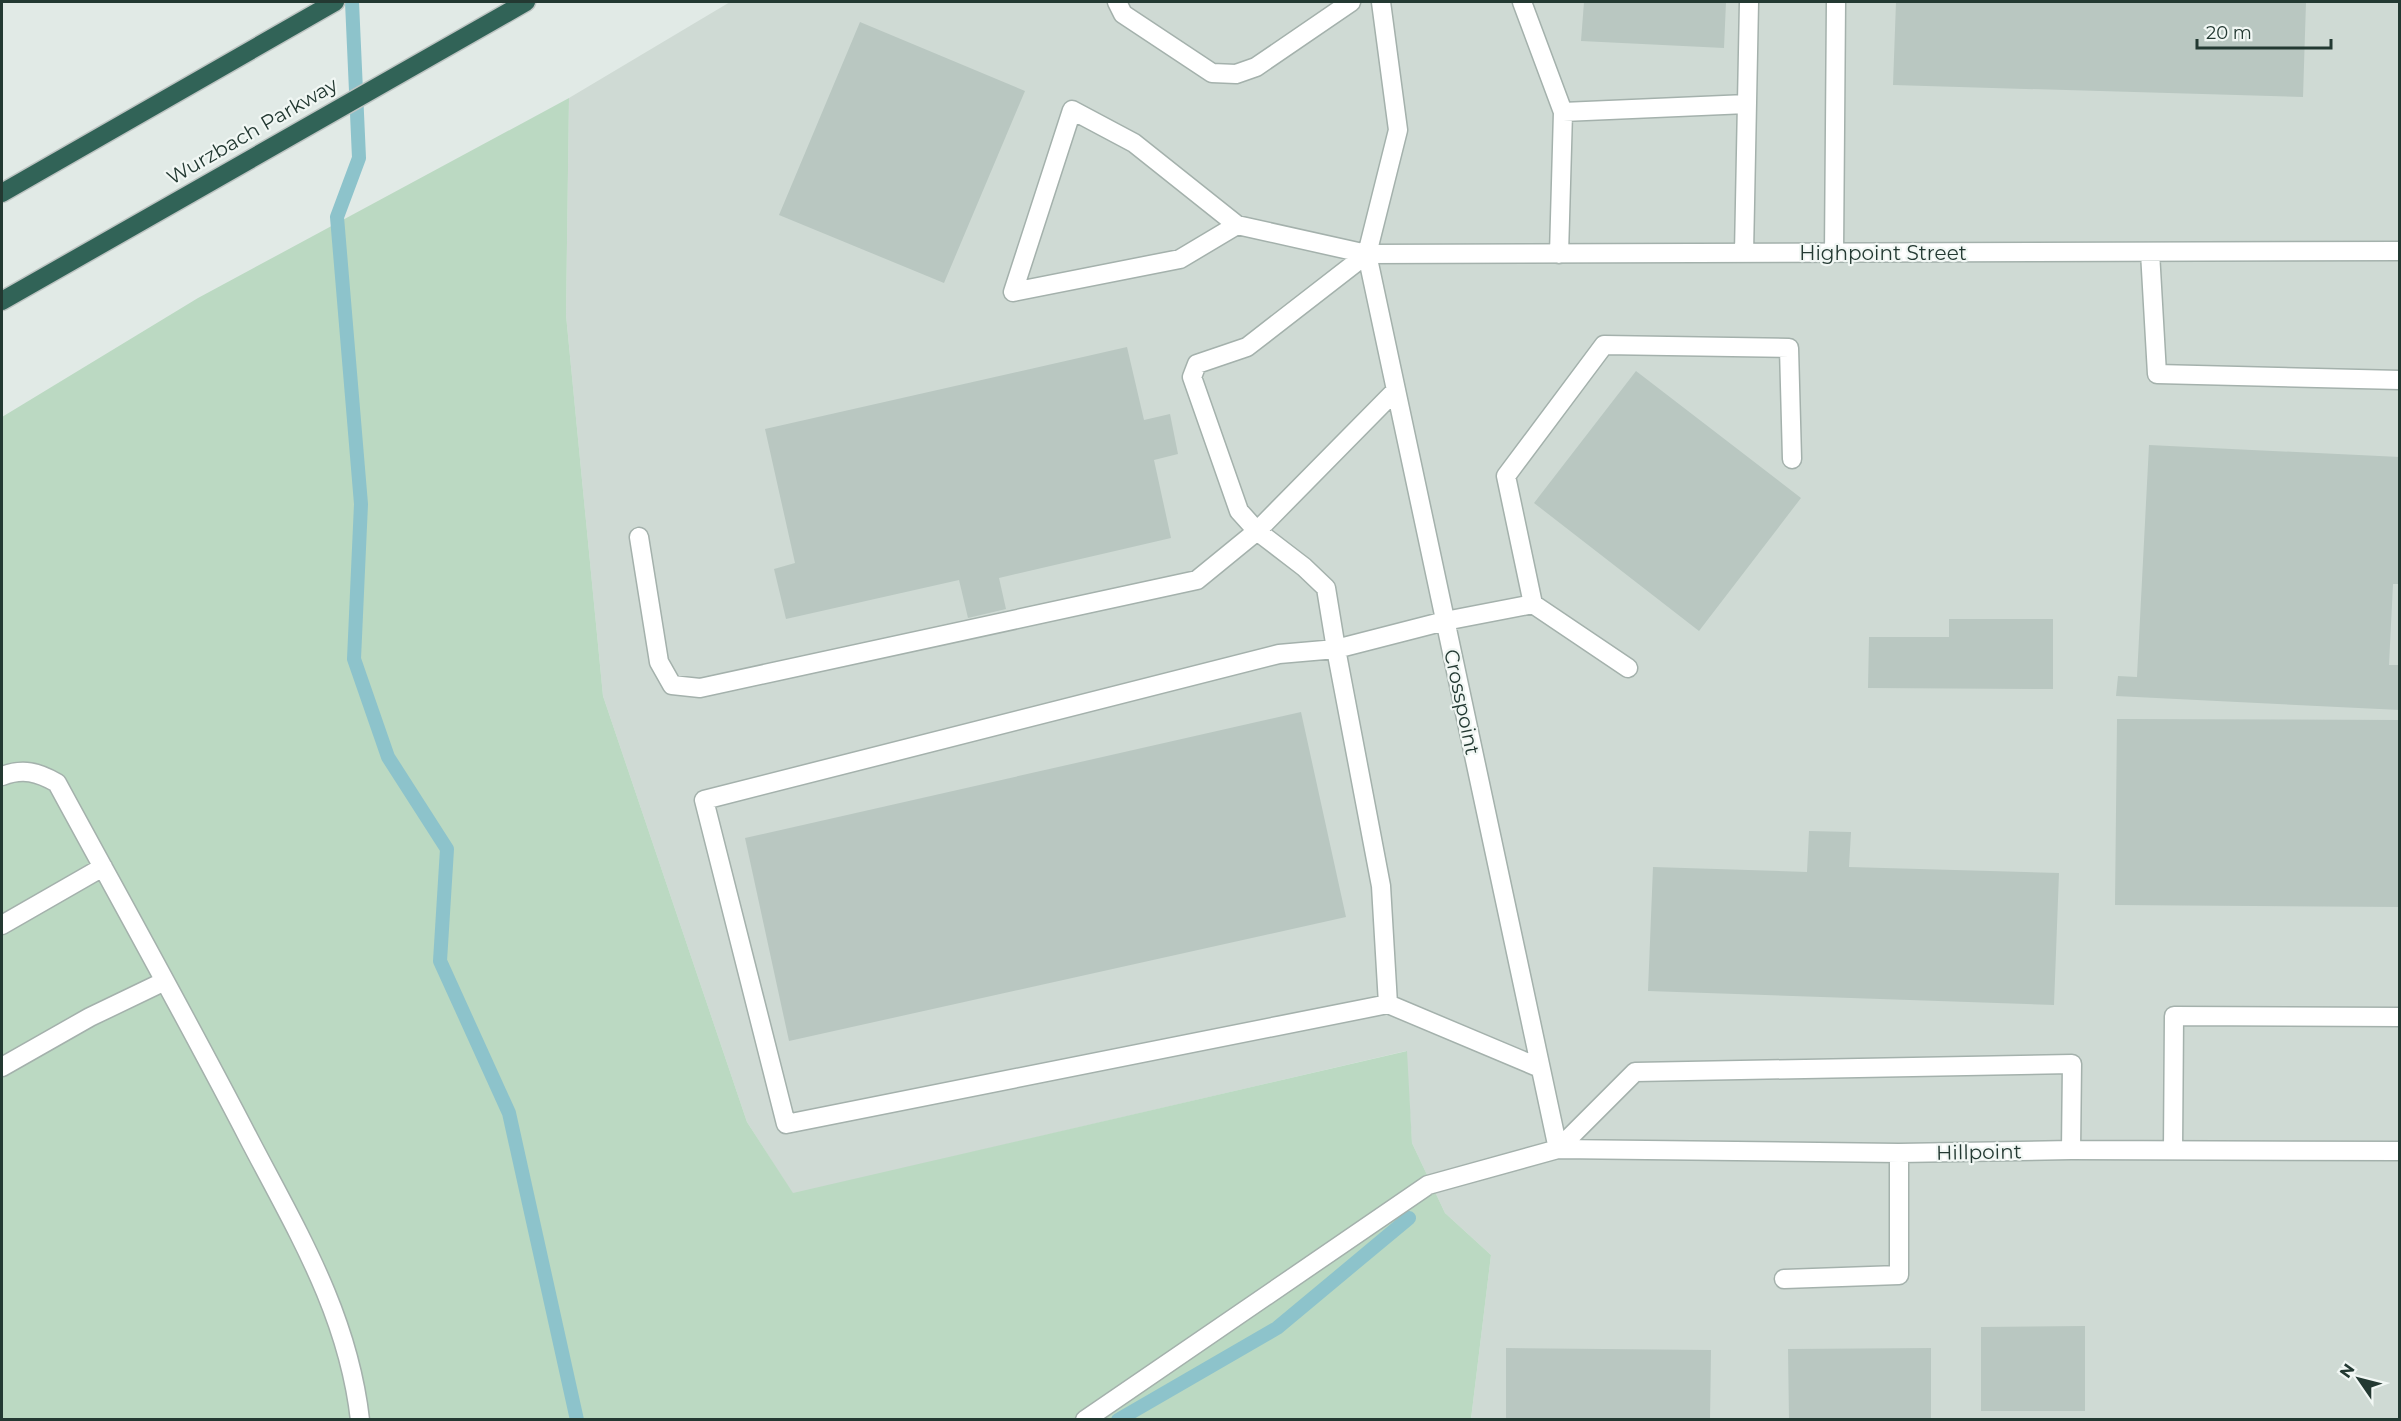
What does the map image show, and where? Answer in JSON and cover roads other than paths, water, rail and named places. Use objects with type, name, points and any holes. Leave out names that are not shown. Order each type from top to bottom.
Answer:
[{"type":"highway","points":[[2,193],[335,2]]},
{"type":"highway","name":"Wurzbach Parkway","points":[[2,301],[526,2]]},
{"type":"street","points":[[1117,2],[1123,14],[1212,73],[1228,74],[1256,67],[1351,2]]},
{"type":"street","points":[[1381,2],[1398,130],[1367,254],[1247,347],[1197,364],[1192,377],[1239,511],[1257,531],[1304,567],[1326,588],[1381,886],[1388,1004]]},
{"type":"street","points":[[1522,2],[1563,112],[1559,254]]},
{"type":"street","points":[[1744,253],[1749,2]]},
{"type":"street","points":[[1834,253],[1836,2]]},
{"type":"street","points":[[1563,112],[1747,104]]},
{"type":"street","points":[[1072,110],[1134,143],[1238,225],[1180,259],[1013,292],[1072,110]]},
{"type":"street","name":"Highpoint Street","points":[[1238,225],[1367,254],[2400,251]]},
{"type":"street","points":[[2150,252],[2157,374],[2400,380]]},
{"type":"street","name":"Crosspoint","points":[[1367,254],[1558,1149]]},
{"type":"street","points":[[1628,668],[1533,604],[1506,476],[1604,345],[1789,348],[1792,459]]},
{"type":"street","points":[[639,537],[659,662],[672,686],[700,688],[1197,580],[1257,531],[1396,390]]},
{"type":"street","points":[[1533,604],[1445,621],[1336,649],[1279,654],[704,800],[786,1124],[1388,1004],[1540,1068]]},
{"type":"street","points":[[2,776],[16,771],[39,772],[57,783],[165,981],[318,1272],[342,1328],[360,1419]]},
{"type":"street","points":[[2,924],[103,867]]},
{"type":"street","points":[[2,1067],[90,1017],[165,981]]},
{"type":"street","points":[[2173,1150],[2174,1016],[2400,1017]]},
{"type":"street","points":[[1085,1419],[1428,1185],[1558,1149],[1635,1072],[2072,1064],[2071,1150]]},
{"type":"street","name":"Hillpoint","points":[[1558,1149],[1899,1153],[2071,1150],[2400,1151]]},
{"type":"street","points":[[1784,1279],[1899,1275],[1899,1153]]},
{"type":"waterway","points":[[352,2],[359,158],[337,217],[361,504],[354,659],[388,757],[447,849],[440,961],[509,1113],[577,1420]]},
{"type":"waterway","points":[[1118,1420],[1277,1328],[1409,1218]]}]
